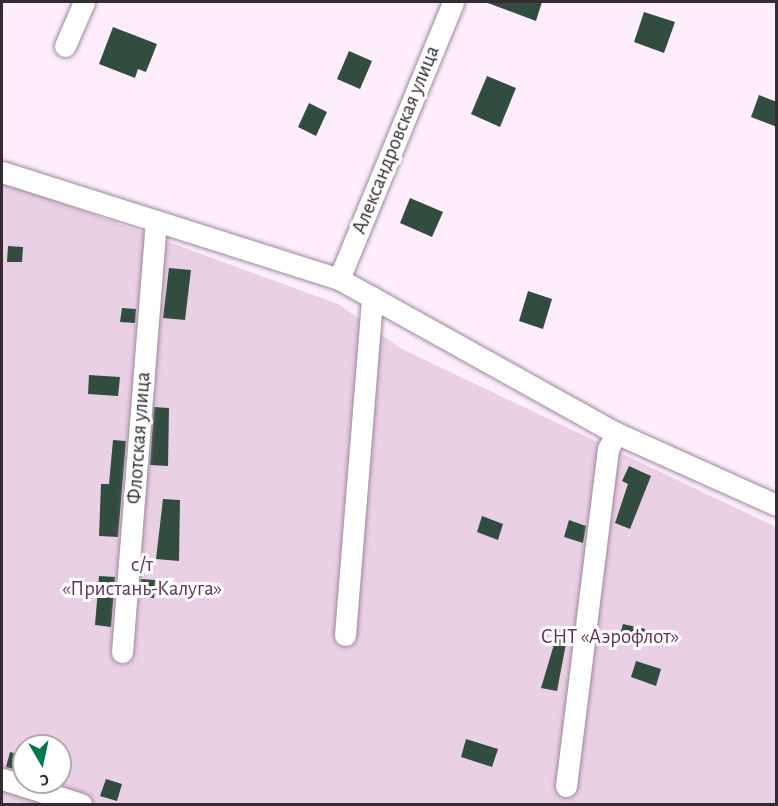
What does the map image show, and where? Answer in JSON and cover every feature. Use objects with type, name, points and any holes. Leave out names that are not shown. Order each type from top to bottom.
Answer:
[{"type":"street","points":[[66,46],[84,2]]},
{"type":"street","name":"Александровская улица","points":[[339,279],[453,2]]},
{"type":"street","points":[[2,172],[156,224],[339,279],[616,433],[777,505]]},
{"type":"street","name":"Флотская улица","points":[[123,652],[156,224]]},
{"type":"street","points":[[345,635],[372,297]]},
{"type":"street","points":[[566,786],[608,449],[616,433]]},
{"type":"street","points":[[2,779],[81,804]]},
{"type":"green space","points":[[2,181],[338,304],[402,349],[776,527],[776,804],[2,804]]},
{"type":"building","points":[[485,2],[542,2],[536,21]]},
{"type":"building","points":[[644,12],[675,22],[664,53],[634,42]]},
{"type":"building","points":[[113,27],[157,44],[146,72],[138,69],[135,78],[99,64]]},
{"type":"building","points":[[349,51],[372,61],[360,89],[337,79]]},
{"type":"building","points":[[487,76],[516,88],[500,127],[471,114]]},
{"type":"building","points":[[759,95],[777,102],[777,127],[751,117]]},
{"type":"building","points":[[309,103],[327,112],[316,136],[298,127]]},
{"type":"building","points":[[410,198],[443,212],[432,237],[400,223]]},
{"type":"building","points":[[8,246],[23,247],[22,262],[7,262]]},
{"type":"building","points":[[169,268],[191,270],[185,320],[163,318]]},
{"type":"building","points":[[528,291],[552,299],[543,329],[519,321]]},
{"type":"building","points":[[122,308],[136,309],[135,323],[120,322]]},
{"type":"building","points":[[89,375],[120,377],[118,396],[88,394]]},
{"type":"building","points":[[154,407],[169,408],[168,466],[150,465]]},
{"type":"building","points":[[113,440],[126,441],[118,537],[99,536],[101,484],[109,484]]},
{"type":"building","points":[[629,466],[651,476],[630,529],[615,523],[628,484],[622,481]]},
{"type":"building","points":[[163,499],[180,500],[179,561],[156,559]]},
{"type":"building","points":[[482,516],[503,524],[498,540],[477,532]]},
{"type":"building","points":[[569,520],[586,526],[583,543],[564,537]]},
{"type":"building","points":[[99,576],[115,577],[111,627],[95,625]]},
{"type":"building","points":[[141,579],[155,580],[154,598],[139,597]]},
{"type":"building","points":[[623,624],[645,629],[641,644],[619,638]]},
{"type":"building","points":[[558,631],[568,633],[557,691],[541,688]]},
{"type":"building","points":[[636,661],[661,669],[656,686],[631,677]]},
{"type":"building","points":[[466,739],[498,749],[492,767],[461,757]]},
{"type":"building","points":[[10,752],[12,753],[12,769],[6,767]]},
{"type":"building","points":[[106,779],[122,784],[117,801],[100,796]]},
{"type":"park label","name":"с/т «Пристань-Калуга»","points":[[142,577]]},
{"type":"park label","name":"СНТ «Аэрофлот»","points":[[610,637]]}]
